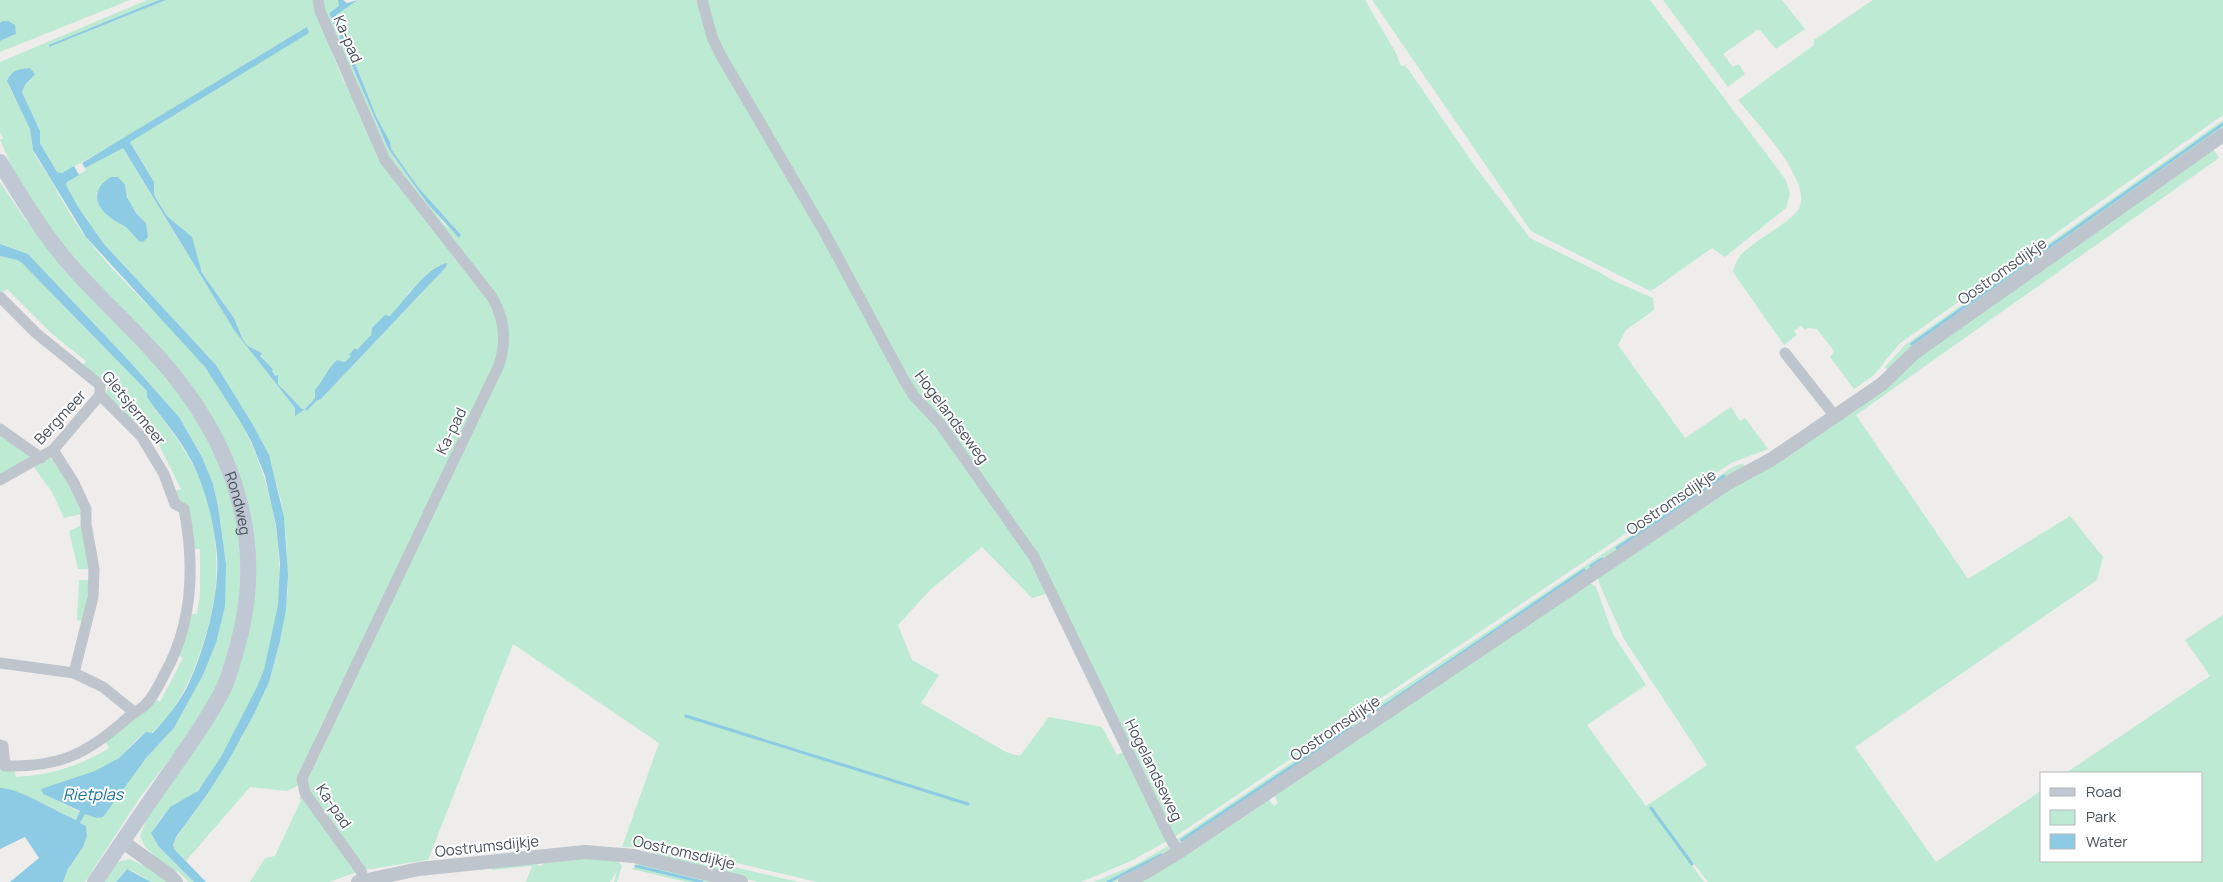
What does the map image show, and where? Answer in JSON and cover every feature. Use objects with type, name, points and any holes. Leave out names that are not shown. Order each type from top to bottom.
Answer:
[{"type":"main road","name":"Rondweg","points":[[0,162],[23,203],[66,260],[176,378],[215,434],[237,489],[246,527],[249,561],[247,598],[240,637],[224,686],[197,733],[95,882]]},
{"type":"street","name":"Ka-pad","points":[[318,0],[320,12],[385,160],[492,297],[504,330],[503,352],[499,365],[302,779],[305,793],[361,870],[361,881]]},
{"type":"street","name":"Hogelandseweg","points":[[702,0],[712,37],[720,54],[826,235],[904,380],[914,396],[941,425],[1034,557],[1170,838],[1179,852]]},
{"type":"street","name":"Oostromsdijkje","points":[[1125,882],[1179,852],[1720,488],[1772,459],[1882,384],[1914,353],[2223,135]]},
{"type":"street","name":"Gletsjermeer","points":[[0,297],[36,333],[100,385],[100,395],[128,422],[152,453],[164,474],[175,504],[184,510],[189,535],[191,588],[187,613],[179,642],[168,668],[145,706],[134,712],[102,741],[82,752],[54,762],[35,766],[5,766],[3,746],[0,745]]},
{"type":"street","points":[[1785,353],[1834,415]]},
{"type":"street","name":"Bergmeer","points":[[0,480],[53,450],[100,395]]},
{"type":"street","name":"Bergmeer","points":[[0,429],[41,458]]},
{"type":"street","points":[[53,450],[74,483],[86,509],[86,524],[94,569],[92,607],[74,673]]},
{"type":"street","points":[[0,664],[74,673],[103,686],[134,712]]},
{"type":"street","points":[[123,842],[168,874],[176,882]]},
{"type":"street","name":"Oostrumsdijkje","points":[[361,881],[419,869],[548,855],[586,852],[620,854]]},
{"type":"street","name":"Oostromsdijkje","points":[[620,854],[741,882]]},
{"type":"green space","points":[[0,0],[130,0],[0,52],[0,41],[15,35],[0,23]]},
{"type":"green space","points":[[147,0],[159,0],[49,47],[166,0],[315,0],[330,41],[333,56],[344,82],[353,95],[375,147],[497,312],[500,352],[335,703],[318,732],[299,785],[287,791],[250,787],[186,861],[174,849],[173,842],[206,796],[269,682],[280,641],[288,590],[286,538],[281,501],[267,451],[216,365],[104,244],[80,210],[66,185],[67,182],[86,170],[85,168],[122,147],[234,330],[295,408],[296,415],[302,409],[278,384],[278,375],[275,376],[271,371],[273,369],[259,356],[262,353],[248,346],[243,340],[234,318],[202,273],[193,243],[176,223],[167,216],[154,195],[154,182],[130,141],[223,84],[307,28],[140,130],[62,173],[57,172],[40,143],[40,131],[22,92],[25,85],[31,80],[10,74],[7,81],[30,129],[32,148],[76,223],[114,271],[191,350],[229,402],[249,440],[265,479],[275,520],[279,562],[278,604],[271,646],[258,687],[232,741],[216,767],[195,793],[169,809],[151,833],[159,847],[194,882],[188,882],[178,871],[174,874],[145,847],[140,836],[249,621],[230,455],[63,248],[15,174],[0,140],[3,138],[0,132],[0,62]],"holes":[[[125,185],[127,196],[132,206],[146,223],[139,241],[123,224],[104,211],[98,201],[96,193]],[[439,265],[446,267],[321,399],[316,401],[307,411],[305,409],[315,398],[315,390],[325,379],[337,360],[345,362],[355,349],[357,351],[371,335],[372,328],[393,313],[408,293]]]},
{"type":"green space","points":[[320,0],[338,0],[340,6],[329,13],[388,148],[444,224],[461,235],[418,187],[391,149],[390,142],[376,116],[336,14],[358,0],[700,0],[710,38],[920,406],[1016,533],[1049,593],[1032,598],[982,547],[930,590],[898,625],[912,660],[939,675],[921,703],[1006,752],[1020,756],[1049,717],[1102,727],[1117,755],[1126,751],[1169,840],[1131,861],[1081,882],[817,882],[673,848],[622,847],[659,743],[513,644],[428,860],[364,870],[318,806],[306,784],[502,366],[505,322],[395,169]]},
{"type":"green space","points":[[705,0],[1365,0],[1396,53],[1401,66],[1405,66],[1408,69],[1477,169],[1530,238],[1614,281],[1653,298],[1654,310],[1626,330],[1618,345],[1685,438],[1731,407],[1740,421],[1745,418],[1768,449],[1731,463],[1173,838],[1053,591],[920,401],[722,53]]},
{"type":"green space","points":[[1372,0],[1650,0],[1786,180],[1790,194],[1786,208],[1725,257],[1712,248],[1650,290],[1654,293],[1531,231]]},
{"type":"green space","points":[[1663,0],[1782,0],[1805,29],[1776,49],[1760,30],[1757,30],[1723,54],[1733,67],[1739,64],[1745,74],[1728,87]]},
{"type":"green space","points":[[1873,0],[2223,0],[2223,115],[1899,344],[1873,376],[1854,389],[1830,357],[1834,351],[1817,329],[1808,328],[1805,330],[1801,326],[1794,331],[1797,335],[1784,345],[1733,272],[1743,252],[1791,218],[1798,210],[1801,199],[1798,185],[1781,153],[1738,100],[1814,45],[1814,40]]},
{"type":"green space","points":[[2223,120],[2223,129],[1888,370],[1885,367],[1905,345]]},
{"type":"green space","points":[[2209,149],[2214,150],[2219,158],[1856,415],[1968,579],[2070,516],[2103,557],[2097,580],[1855,747],[1936,862],[2040,791],[2040,862],[2203,862],[2203,772],[2067,772],[2210,676],[2185,640],[2223,615],[2223,882],[1708,882],[1691,860],[1691,864],[1704,882],[1137,882],[1268,799],[1274,806],[1278,803],[1274,795],[1589,582],[1596,587],[1613,634],[1646,685],[1587,725],[1646,806],[1707,765],[1624,639],[1602,590],[1598,579],[1599,574],[1915,359]]},
{"type":"green space","points":[[0,182],[25,219],[63,265],[84,284],[187,401],[226,472],[243,539],[241,605],[218,685],[191,731],[138,800],[85,882],[63,882],[68,869],[83,847],[87,836],[86,826],[80,823],[85,813],[96,818],[146,758],[174,728],[203,675],[216,643],[226,564],[213,484],[202,457],[179,417],[28,254],[0,244]]},
{"type":"green space","points":[[0,256],[22,263],[147,391],[147,397],[178,441],[198,476],[204,490],[214,534],[216,580],[210,618],[197,661],[178,702],[154,731],[137,739],[122,756],[110,764],[82,777],[42,789],[43,794],[80,812],[75,821],[42,803],[0,788],[0,770],[14,769],[16,777],[53,772],[76,765],[109,748],[105,741],[155,699],[160,702],[183,658],[178,655],[190,614],[197,614],[200,593],[200,549],[194,549],[174,491],[181,489],[159,445],[138,417],[133,421],[105,395],[108,387],[82,367],[86,361],[51,333],[7,289],[0,294]]},
{"type":"green space","points":[[0,431],[33,456],[0,477]]},
{"type":"green space","points":[[48,458],[57,461],[54,463],[60,471],[62,469],[82,514],[64,518],[52,492],[34,467]]},
{"type":"green space","points":[[1743,463],[1744,467],[1181,843],[1176,840],[1731,468]]},
{"type":"green space","points":[[82,525],[88,569],[78,569],[69,531]]},
{"type":"green space","points":[[79,580],[89,580],[84,622],[77,620]]},
{"type":"green space","points":[[303,794],[356,871],[355,873],[329,882],[250,882],[265,858],[275,856],[301,800],[299,798]]},
{"type":"green space","points":[[1170,845],[1169,855],[1115,882],[1093,882],[1135,865]]},
{"type":"green space","points":[[664,852],[798,882],[758,882],[658,858],[649,853]]},
{"type":"green space","points":[[579,858],[617,860],[622,866],[617,882],[614,882],[617,871],[610,882],[526,882],[532,866],[491,870],[493,867],[537,861],[538,866],[543,865],[544,860]]},
{"type":"green space","points":[[130,859],[155,871],[169,882],[151,882],[133,871],[125,870],[116,882],[103,882],[117,862]]},
{"type":"green space","points":[[640,863],[719,882],[686,882],[632,869]]},
{"type":"water","points":[[159,0],[166,0],[49,47],[49,45]]},
{"type":"water","points":[[338,0],[343,0],[347,3],[358,0],[336,15],[376,116],[390,142],[391,149],[418,187],[461,235],[459,238],[428,204],[388,148],[329,13],[339,6]]},
{"type":"water","points":[[8,21],[15,25],[16,34],[0,41],[0,23]]},
{"type":"water","points":[[307,27],[309,33],[130,142],[154,182],[154,195],[167,216],[192,237],[202,273],[234,318],[243,340],[248,346],[262,353],[260,356],[273,369],[272,371],[275,376],[278,375],[278,384],[302,409],[305,409],[295,416],[295,408],[234,330],[123,148],[85,168],[82,163]]},
{"type":"water","points":[[30,68],[35,74],[25,85],[22,92],[40,131],[40,143],[57,172],[62,173],[74,166],[79,175],[67,182],[66,185],[80,210],[104,244],[216,365],[269,455],[284,517],[288,576],[286,609],[269,682],[227,763],[176,837],[173,845],[174,849],[206,882],[194,882],[159,847],[151,833],[170,807],[198,791],[221,757],[264,670],[278,605],[280,563],[276,525],[265,476],[251,441],[240,421],[205,367],[86,237],[33,150],[30,129],[7,81],[11,74],[16,71]]},
{"type":"water","points":[[111,177],[118,177],[125,185],[127,197],[136,213],[146,223],[148,237],[143,242],[139,241],[126,227],[105,213],[98,202],[97,197],[100,186]]},
{"type":"water","name":"Rietplas","points":[[0,244],[28,254],[179,417],[202,457],[213,484],[226,564],[225,606],[216,643],[203,675],[174,728],[146,758],[103,817],[96,818],[85,814],[80,823],[86,826],[87,836],[83,847],[68,869],[63,882],[10,882],[39,858],[25,837],[0,849],[0,788],[27,796],[76,820],[80,811],[43,794],[41,789],[95,771],[119,758],[146,732],[153,733],[173,710],[189,683],[206,637],[214,603],[217,554],[209,507],[197,473],[182,445],[147,397],[147,391],[22,263],[0,256]]},
{"type":"water","points":[[447,263],[446,267],[321,399],[316,401],[307,411],[305,409],[315,398],[315,390],[334,363],[337,360],[345,362],[355,348],[357,350],[371,335],[372,328],[385,315],[390,316],[424,278],[439,266]]},
{"type":"water","points":[[127,869],[151,882],[116,882]]},
{"type":"waterway","points":[[1912,344],[2223,124]]},
{"type":"waterway","points":[[1617,548],[1724,476]]},
{"type":"waterway","points":[[1591,566],[1602,559]]},
{"type":"waterway","points":[[1362,721],[1584,570]]},
{"type":"waterway","points":[[686,716],[968,804]]},
{"type":"waterway","points":[[1182,840],[1351,727]]},
{"type":"waterway","points":[[1651,808],[1692,864]]},
{"type":"waterway","points":[[1108,882],[1161,855]]},
{"type":"waterway","points":[[636,866],[702,882]]}]
